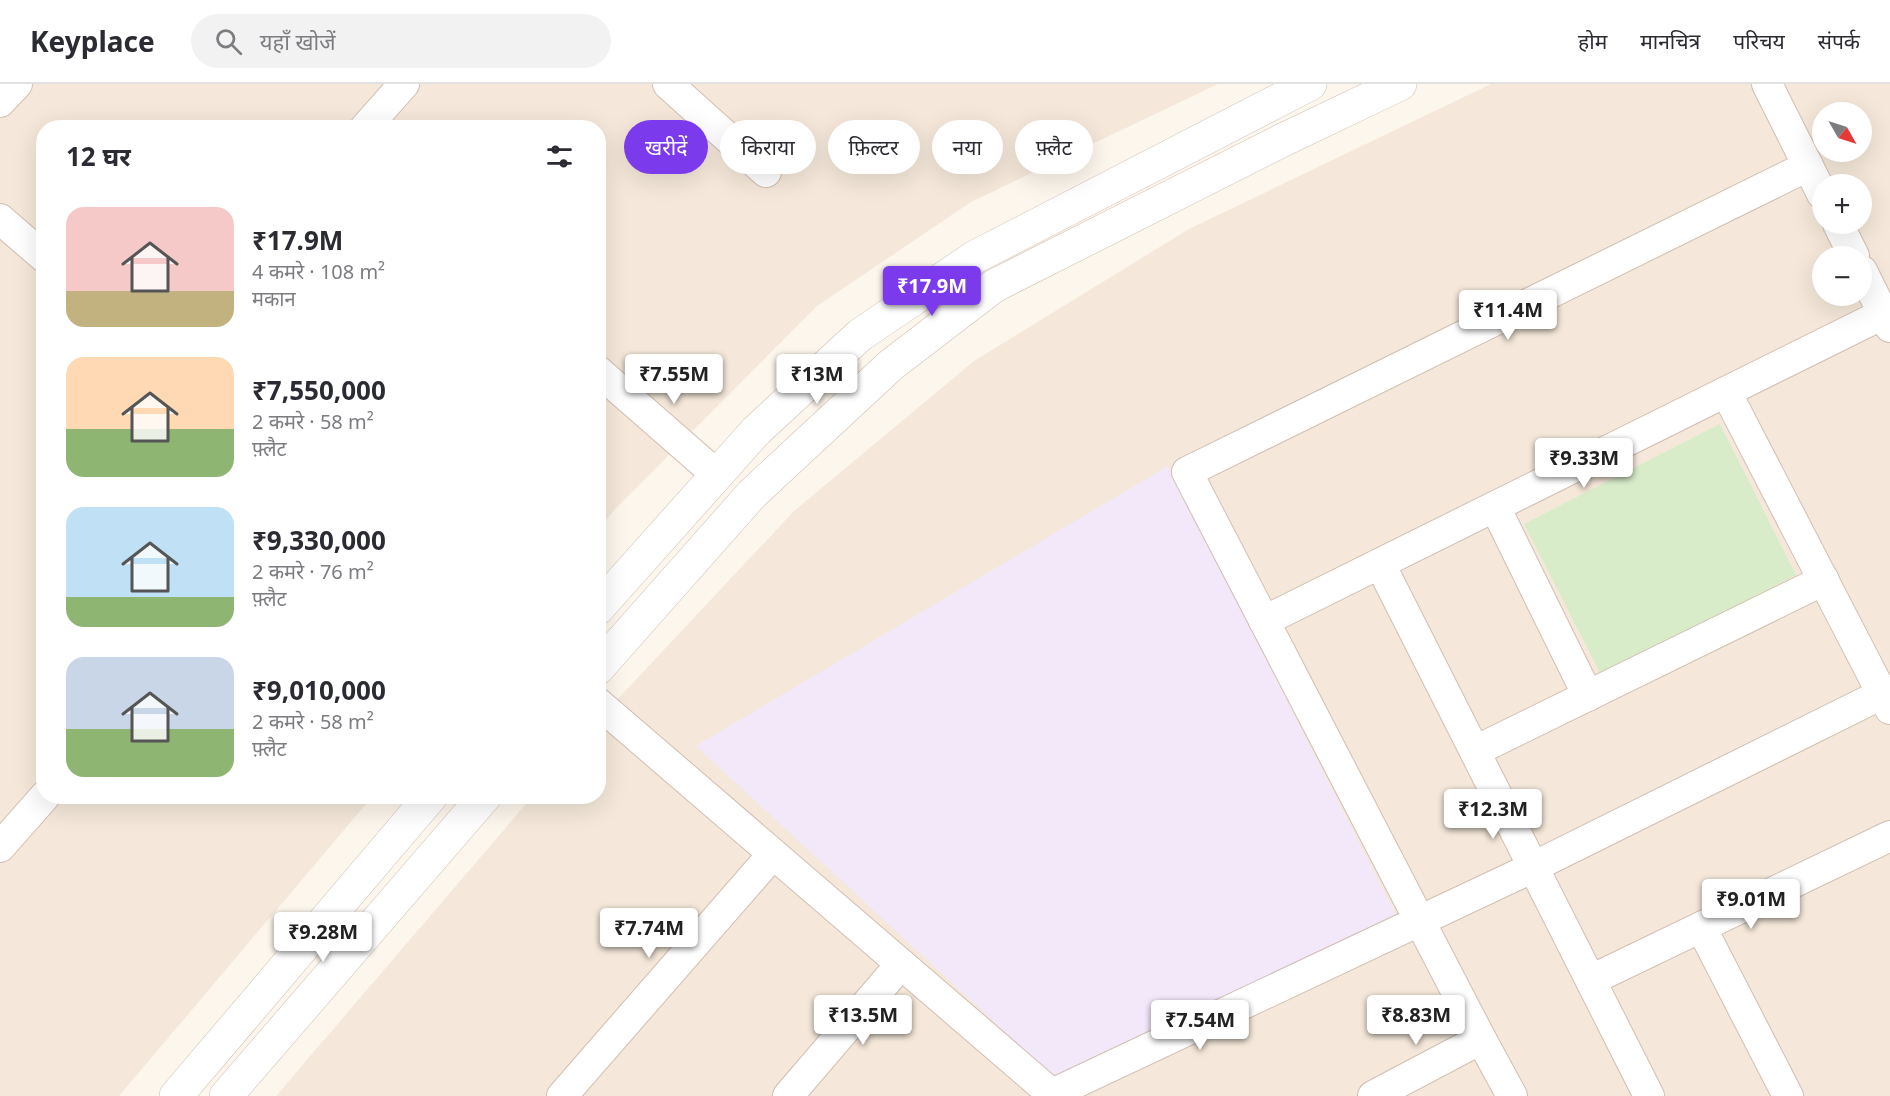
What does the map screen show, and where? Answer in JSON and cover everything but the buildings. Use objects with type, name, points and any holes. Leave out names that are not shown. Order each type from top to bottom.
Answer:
[{"type":"street","points":[[0,102],[17,84]]},
{"type":"street","points":[[372,120],[404,84]]},
{"type":"street","points":[[606,599],[756,431],[860,335],[975,257],[1310,84]]},
{"type":"street","points":[[606,659],[752,494],[891,365],[994,286],[1285,139],[1400,84]]},
{"type":"street","points":[[1767,84],[1812,174]]},
{"type":"street","points":[[670,85],[720,130]]},
{"type":"street","points":[[1512,1096],[1187,472],[1808,165]]},
{"type":"street","points":[[0,219],[36,250]]},
{"type":"street","points":[[1264,621],[1726,392],[1887,321],[1872,291]]},
{"type":"street","points":[[821,372],[851,403]]},
{"type":"street","points":[[606,378],[717,475]]},
{"type":"street","points":[[606,711],[1050,1095],[1106,1084],[1420,921],[1887,697],[1726,392]]},
{"type":"street","points":[[1495,507],[1588,696]]},
{"type":"street","points":[[1380,564],[1649,1096]]},
{"type":"street","points":[[1475,751],[1824,580]]},
{"type":"street","points":[[0,847],[38,804]]},
{"type":"street","points":[[176,1096],[424,804]]},
{"type":"street","points":[[226,1096],[478,804]]},
{"type":"street","points":[[1591,980],[1890,836]]},
{"type":"street","points":[[562,1096],[773,854]]},
{"type":"street","points":[[1701,927],[1788,1096]]},
{"type":"street","points":[[788,1096],[901,964]]},
{"type":"street","points":[[1373,1096],[1481,1039]]},
{"type":"shaded area","points":[[0,84],[1218,84],[1093,144],[1093,120],[1015,120],[1015,174],[1030,174],[971,202],[817,306],[606,520],[606,120],[36,120],[36,804],[366,804],[119,1096],[0,1096]]},
{"type":"shaded area","points":[[1491,84],[1890,84],[1890,1096],[276,1096],[526,804],[606,804],[606,712],[794,511],[974,361],[1189,229]]},
{"type":"shaded area","points":[[1168,466],[1397,917],[1057,1080],[696,746]]},
{"type":"green space","points":[[1720,424],[1796,575],[1601,675],[1524,524]]}]
